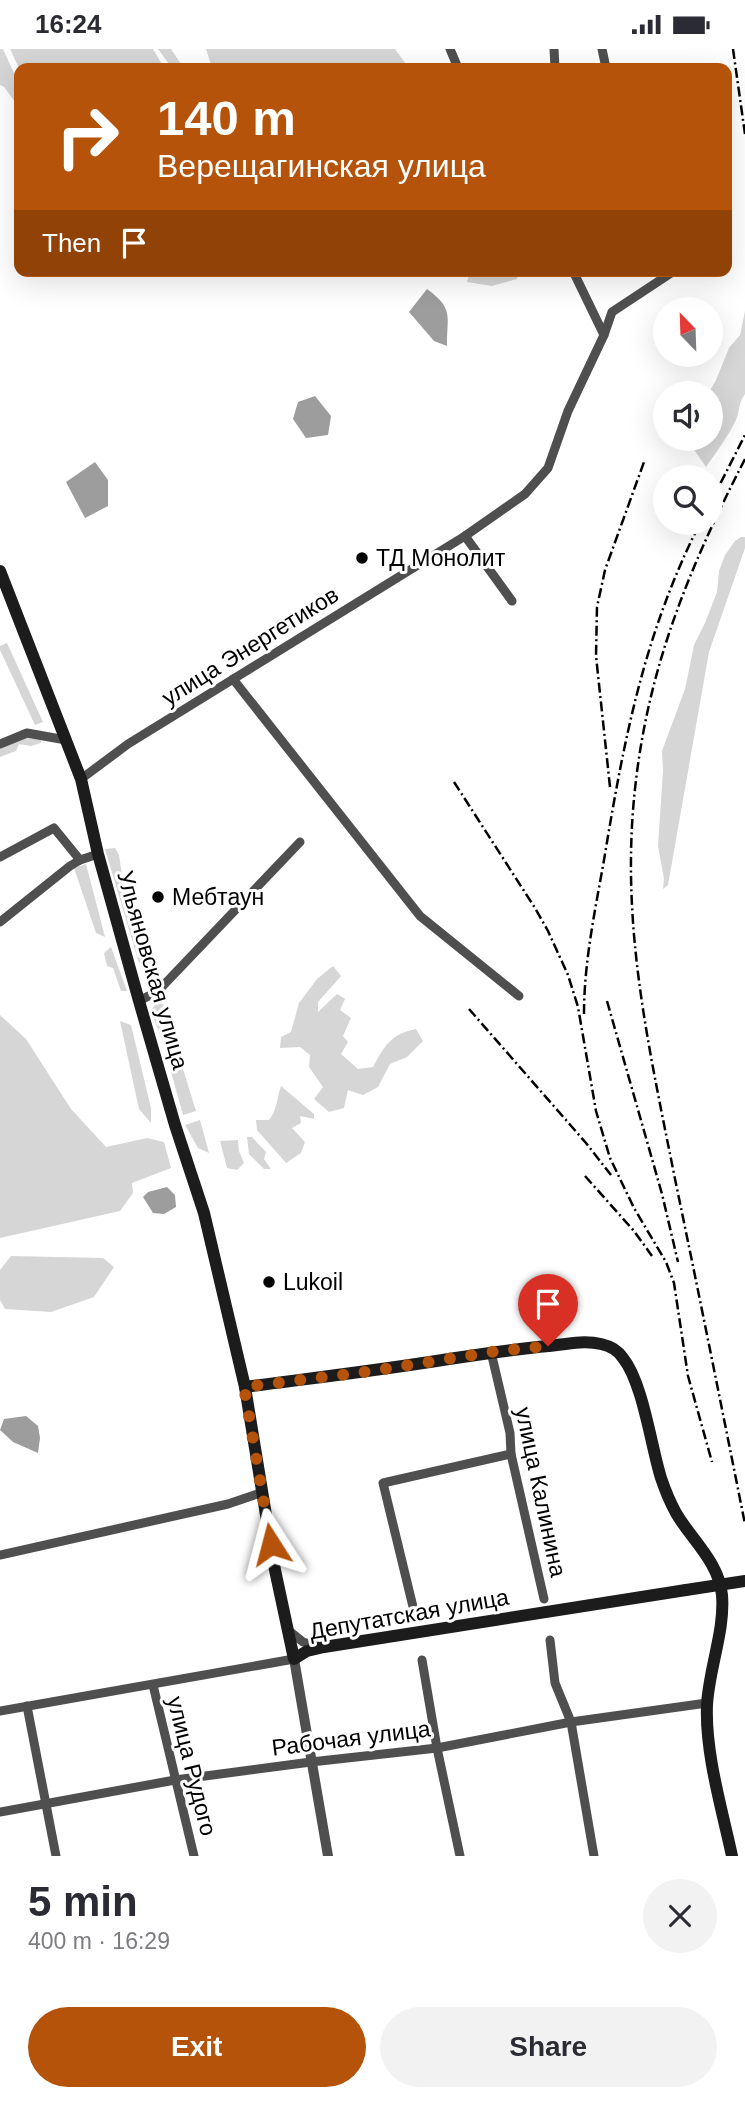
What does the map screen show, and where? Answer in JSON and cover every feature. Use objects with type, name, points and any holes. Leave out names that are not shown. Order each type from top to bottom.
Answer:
[{"type":"main road","name":"Ульяновская улица","points":[[1,578],[81,779],[98,854],[139,1000],[204,1213],[244,1387],[286,1628],[294,1659]]},
{"type":"main road","points":[[244,1387],[365,1372],[491,1352],[588,1342],[613,1347],[623,1357],[638,1388],[669,1499],[706,1556],[719,1583],[722,1609],[707,1703],[707,1724],[732,1856]]},
{"type":"main road","name":"Депутатская улица","points":[[294,1659],[307,1651],[324,1647],[745,1581]]},
{"type":"street","points":[[576,277],[604,335]]},
{"type":"street","name":"улица Энергетиков","points":[[81,779],[128,744],[465,536],[524,494],[548,468],[568,411],[612,312],[665,277]]},
{"type":"street","points":[[465,536],[512,601]]},
{"type":"street","points":[[233,680],[420,916],[519,996]]},
{"type":"street","points":[[0,744],[27,733],[66,740]]},
{"type":"street","points":[[0,857],[54,828],[80,860]]},
{"type":"street","points":[[139,1000],[158,992],[300,842]]},
{"type":"street","points":[[0,922],[80,860],[98,854]]},
{"type":"street","name":"улица Калинина","points":[[491,1352],[544,1599]]},
{"type":"street","points":[[415,1615],[383,1483],[511,1454]]},
{"type":"street","points":[[0,1555],[228,1504],[263,1492]]},
{"type":"street","points":[[286,1628],[303,1642],[324,1647]]},
{"type":"street","points":[[550,1640],[555,1683],[571,1722],[594,1856]]},
{"type":"street","points":[[294,1659],[328,1856]]},
{"type":"street","name":"Депутатская улица","points":[[0,1711],[294,1659]]},
{"type":"street","points":[[422,1660],[460,1856]]},
{"type":"street","name":"улица Рудого","points":[[153,1685],[194,1856]]},
{"type":"street","name":"Рабочая улица","points":[[0,1812],[175,1780],[437,1748],[571,1722],[707,1703]]},
{"type":"street","points":[[27,1706],[56,1856]]},
{"type":"shaded area","points":[[0,49],[3,49],[14,73],[14,100],[0,85]]},
{"type":"shaded area","points":[[10,49],[153,49],[161,63],[17,63]]},
{"type":"shaded area","points":[[158,49],[171,49],[180,63],[168,63]]},
{"type":"shaded area","points":[[206,49],[395,49],[405,63],[210,63]]},
{"type":"shaded area","points":[[468,277],[518,277],[492,286],[467,282]]},
{"type":"shaded area","points":[[427,289],[442,302],[447,313],[447,346],[434,341],[409,312]]},
{"type":"shaded area","points":[[745,311],[745,394],[737,418],[723,442],[723,381],[715,381],[729,348],[740,335]]},
{"type":"shaded area","points":[[315,396],[331,416],[328,435],[306,438],[293,419],[298,402]]},
{"type":"shaded area","points":[[695,451],[717,451],[707,465]]},
{"type":"shaded area","points":[[95,462],[108,480],[108,506],[85,518],[66,482]]},
{"type":"shaded area","points":[[741,537],[745,537],[745,548],[709,652],[668,885],[663,889],[664,879],[658,846],[662,751],[685,689],[694,645],[717,592],[719,571],[725,555]]},
{"type":"shaded area","points":[[7,643],[43,722],[35,725],[0,650],[0,646]]},
{"type":"shaded area","points":[[23,738],[41,738],[41,743],[31,746],[19,744],[16,751],[0,757],[0,747]]},
{"type":"shaded area","points":[[115,848],[119,855],[135,937],[146,951],[147,961],[139,963],[105,849]]},
{"type":"shaded area","points":[[86,864],[105,937],[96,933],[74,868]]},
{"type":"shaded area","points":[[111,947],[127,991],[121,991],[113,968],[107,966],[104,953]]},
{"type":"shaded area","points":[[333,966],[341,976],[318,1002],[318,1012],[337,994],[345,999],[340,1010],[351,1018],[343,1036],[348,1042],[341,1054],[358,1069],[373,1067],[385,1047],[400,1034],[416,1029],[423,1041],[407,1057],[390,1064],[378,1087],[363,1095],[348,1090],[344,1108],[329,1112],[314,1099],[323,1087],[309,1067],[310,1055],[300,1047],[280,1048],[281,1037],[291,1032],[299,1003],[317,979]]},
{"type":"shaded area","points":[[158,999],[166,1008],[164,1018],[175,1040],[162,1040],[151,1011]]},
{"type":"shaded area","points":[[0,1015],[26,1039],[71,1109],[106,1147],[147,1138],[164,1142],[171,1168],[132,1183],[133,1193],[120,1211],[0,1238]]},
{"type":"shaded area","points":[[120,1021],[131,1025],[151,1108],[151,1123],[139,1109]]},
{"type":"shaded area","points":[[179,1056],[196,1111],[183,1115],[167,1057]]},
{"type":"shaded area","points":[[281,1086],[314,1114],[314,1119],[300,1116],[301,1123],[292,1128],[305,1142],[301,1153],[286,1163],[257,1130],[256,1120],[269,1120],[272,1116]]},
{"type":"shaded area","points":[[200,1120],[209,1153],[198,1148],[185,1125]]},
{"type":"shaded area","points":[[247,1137],[252,1137],[266,1152],[264,1159],[271,1169],[264,1169],[249,1154]]},
{"type":"shaded area","points":[[238,1140],[244,1163],[237,1170],[227,1168],[220,1141]]},
{"type":"shaded area","points":[[167,1187],[175,1195],[176,1207],[164,1214],[153,1213],[143,1197],[148,1192]]},
{"type":"shaded area","points":[[11,1256],[103,1258],[114,1267],[94,1297],[51,1312],[5,1309],[0,1300],[0,1270]]},
{"type":"shaded area","points":[[26,1416],[38,1426],[38,1453],[13,1442],[0,1430],[4,1419]]},
{"type":"railway","points":[[733,49],[745,134]]},
{"type":"railway","points":[[723,478],[745,435]]},
{"type":"railway","points":[[745,459],[690,576],[662,654],[642,737],[636,780],[631,882],[646,1030],[745,1524]]},
{"type":"railway","points":[[610,787],[596,656],[597,607],[605,570],[644,462]]},
{"type":"railway","points":[[584,1014],[591,937],[628,729],[664,605],[694,535]]},
{"type":"railway","points":[[454,782],[535,908],[568,975],[578,1007],[596,1111],[610,1158],[634,1208],[666,1262],[674,1283],[688,1376],[712,1462]]},
{"type":"railway","points":[[607,1001],[662,1194],[678,1262]]},
{"type":"railway","points":[[469,1009],[611,1175]]},
{"type":"railway","points":[[585,1176],[634,1231],[652,1256]]},
{"type":"place","name":"ТД Монолит","points":[[362,558]]},
{"type":"place","name":"Мебтаун","points":[[158,897]]},
{"type":"place","name":"Lukoil","points":[[269,1282]]},
{"type":"route","points":[[271,1544],[244,1387],[548,1346]]}]
